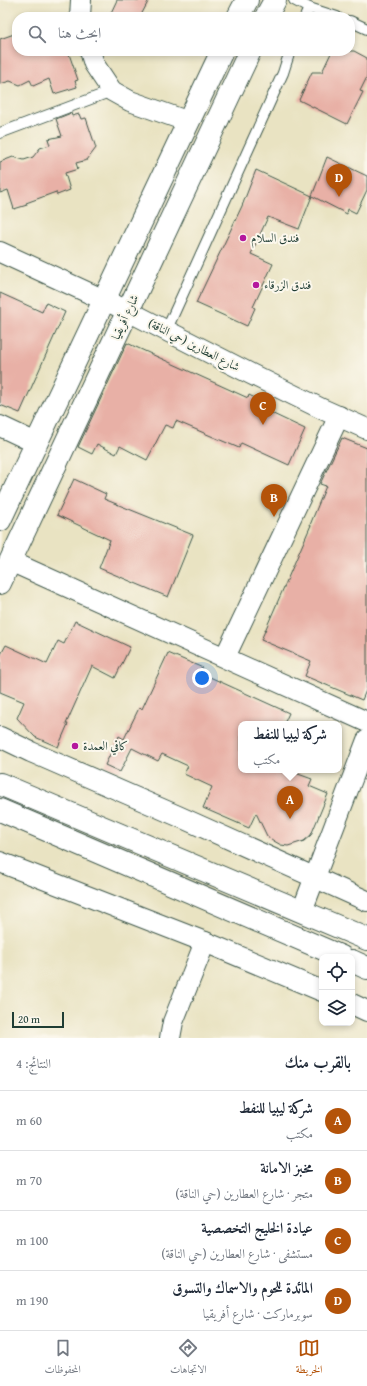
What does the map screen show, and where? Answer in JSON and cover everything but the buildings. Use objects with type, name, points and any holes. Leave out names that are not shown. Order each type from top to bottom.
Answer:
[{"type":"main road","points":[[241,12],[247,0]]},
{"type":"main road","points":[[269,12],[275,0]]},
{"type":"main road","points":[[0,520],[220,56]]},
{"type":"main road","name":"شارع أفريقيا","points":[[0,583],[248,56]]},
{"type":"main road","points":[[0,784],[367,939]]},
{"type":"main road","points":[[0,810],[335,954]]},
{"type":"main road","points":[[355,962],[367,968]]},
{"type":"street","points":[[80,12],[81,0]]},
{"type":"street","points":[[92,56],[94,64],[112,91],[130,100],[189,122]]},
{"type":"street","name":"شارع العطارين (حي الناقة)","points":[[0,252],[128,311],[251,374],[367,428]]},
{"type":"street","points":[[225,657],[339,416]]},
{"type":"street","points":[[0,426],[36,443]]},
{"type":"street","points":[[10,561],[367,722]]},
{"type":"street","points":[[0,737],[367,901]]},
{"type":"street","points":[[302,911],[367,740]]},
{"type":"street","points":[[0,862],[204,942],[320,990]]},
{"type":"street","points":[[170,1038],[176,1015],[204,942]]},
{"type":"street","points":[[355,1005],[367,1011]]},
{"type":"lane","points":[[294,0],[307,12]]},
{"type":"lane","points":[[355,23],[367,29]]},
{"type":"lane","points":[[166,331],[283,73],[288,56]]},
{"type":"lane","points":[[0,134],[112,91]]},
{"type":"place","name":"المائدة للحوم والاسماك والتسوق","points":[[339,197]]},
{"type":"place","name":"فندق السلام","points":[[243,238]]},
{"type":"place","name":"فندق الزرقاء","points":[[256,285]]},
{"type":"place","name":"عيادة الخليج التخصصية","points":[[263,425]]},
{"type":"place","name":"مخبز الامانة","points":[[274,517]]},
{"type":"place","name":"كافي العمدة","points":[[75,746]]},
{"type":"place","name":"شركة ليبيا للنفط","points":[[290,819]]}]
